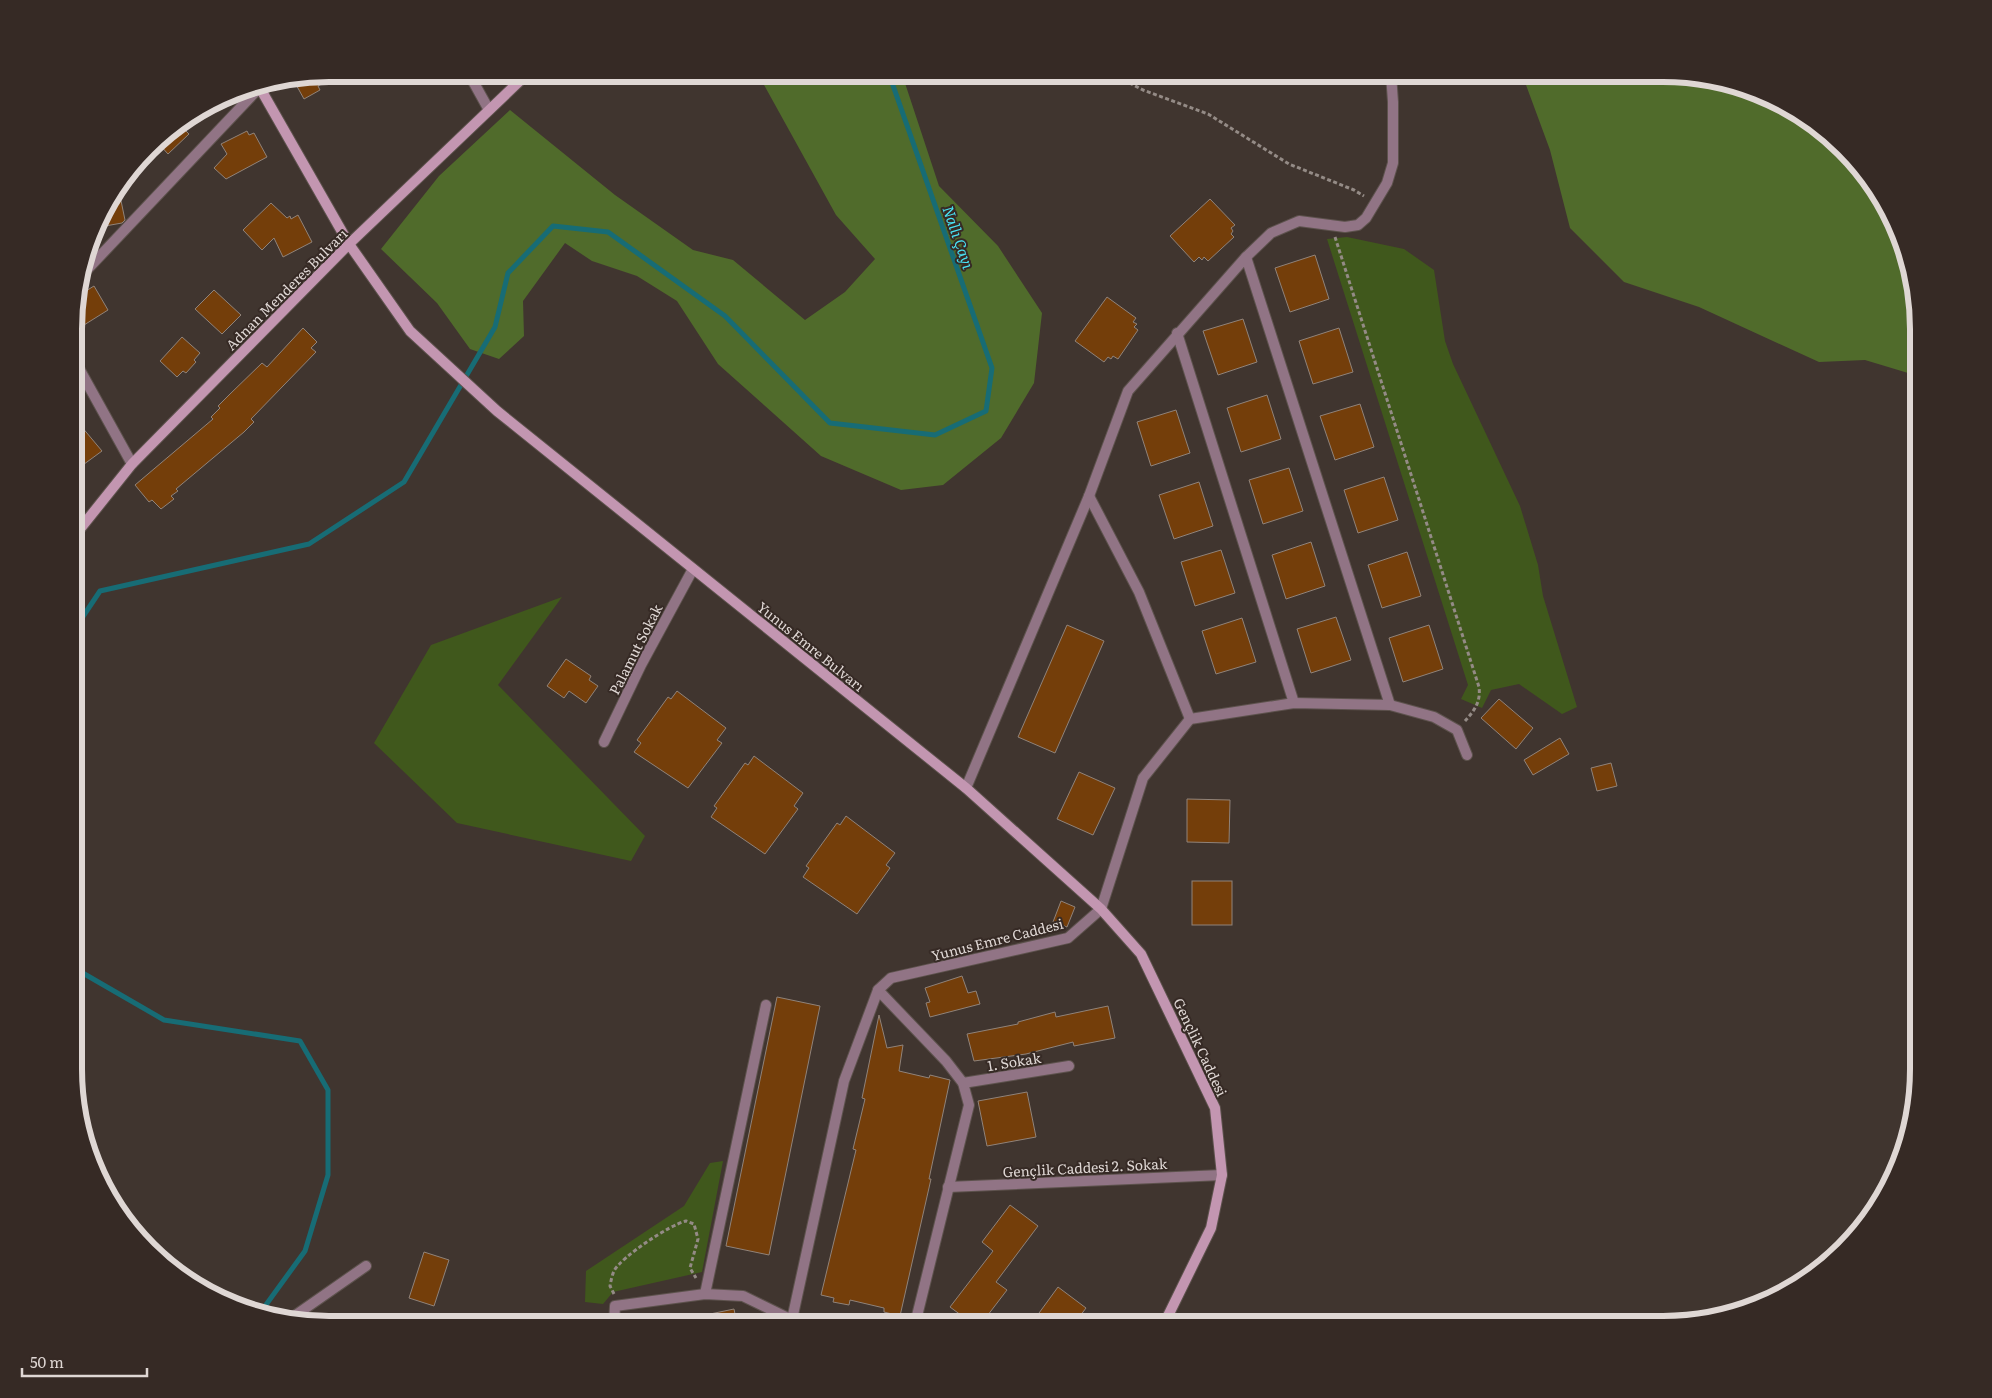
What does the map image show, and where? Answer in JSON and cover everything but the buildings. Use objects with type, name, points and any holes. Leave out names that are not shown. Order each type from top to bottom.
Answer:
[{"type":"street","points":[[473,82],[489,110]]},
{"type":"street","name":"Adnan Menderes Bulvarı","points":[[82,526],[132,464],[349,244],[519,82]]},
{"type":"street","points":[[966,788],[1089,496],[1128,391],[1246,257],[1271,233],[1299,221],[1345,227],[1358,225],[1366,218],[1387,183],[1393,163],[1391,82]]},
{"type":"street","points":[[261,92],[349,244]]},
{"type":"street","points":[[91,266],[252,95]]},
{"type":"street","name":"Yunus Emre Bulvarı","points":[[349,244],[410,331],[497,412],[966,788],[1101,909]]},
{"type":"street","points":[[1246,257],[1390,705]]},
{"type":"street","points":[[1178,333],[1294,703]]},
{"type":"street","points":[[82,374],[132,464]]},
{"type":"street","points":[[1089,496],[1139,592],[1190,719]]},
{"type":"street","name":"Palamut Sokak","points":[[604,742],[641,665],[693,569]]},
{"type":"street","points":[[1101,909],[1143,778],[1190,719],[1294,703],[1390,705],[1434,716],[1457,730],[1467,755]]},
{"type":"street","name":"Yunus Emre Caddesi","points":[[878,990],[891,978],[1068,938],[1101,909]]},
{"type":"street","name":"Gençlik Caddesi","points":[[1101,909],[1141,954],[1214,1108],[1222,1175],[1211,1228],[1168,1316]]},
{"type":"street","points":[[792,1316],[844,1081],[878,990],[946,1060],[963,1084],[969,1105],[917,1316]]},
{"type":"street","points":[[705,1294],[766,1005]]},
{"type":"street","name":"1. Sokak","points":[[963,1084],[1069,1066]]},
{"type":"street","name":"Gençlik Caddesi 2. Sokak","points":[[948,1187],[1222,1175]]},
{"type":"street","points":[[298,1313],[366,1266]]},
{"type":"street","points":[[616,1316],[618,1306],[705,1294],[743,1296],[780,1316]]},
{"type":"path","points":[[1128,82],[1143,90],[1208,114],[1289,164],[1354,190],[1375,203]]},
{"type":"path","points":[[1331,225],[1479,687],[1480,697],[1474,712],[1457,730]]},
{"type":"path","points":[[618,1306],[610,1286],[614,1269],[631,1254],[674,1224],[686,1220],[694,1224],[698,1239],[690,1268],[705,1294]]},
{"type":"green space","points":[[762,82],[905,82],[939,186],[998,246],[1042,313],[1034,383],[1001,438],[943,485],[901,490],[821,456],[718,364],[677,301],[637,276],[592,261],[565,243],[523,301],[524,336],[499,359],[470,349],[437,303],[381,249],[439,176],[510,110],[615,195],[693,250],[733,260],[805,320],[845,292],[875,259],[836,215]]},
{"type":"green space","points":[[1525,82],[1663,82],[1711,87],[1757,101],[1800,124],[1837,155],[1859,179],[1891,235],[1905,281],[1910,329],[1910,374],[1865,360],[1819,362],[1699,307],[1624,282],[1570,228],[1550,150]]},
{"type":"green space","points":[[1347,237],[1404,249],[1434,270],[1445,341],[1453,364],[1520,506],[1538,565],[1543,596],[1577,707],[1562,714],[1519,684],[1491,690],[1482,708],[1461,699],[1468,685],[1327,239]]},
{"type":"green space","points":[[562,597],[498,685],[645,836],[631,861],[457,823],[374,743],[431,645]]},
{"type":"green space","points":[[723,1161],[702,1272],[613,1292],[603,1304],[585,1302],[586,1271],[684,1206],[710,1163]]},
{"type":"waterway","name":"Nallı Çayı","points":[[82,618],[100,591],[309,544],[404,482],[495,327],[508,273],[553,226],[608,232],[725,316],[830,423],[935,435],[986,411],[992,368],[892,82]]},
{"type":"waterway","points":[[82,973],[164,1020],[300,1041],[328,1090],[328,1175],[305,1251],[264,1307]]}]
